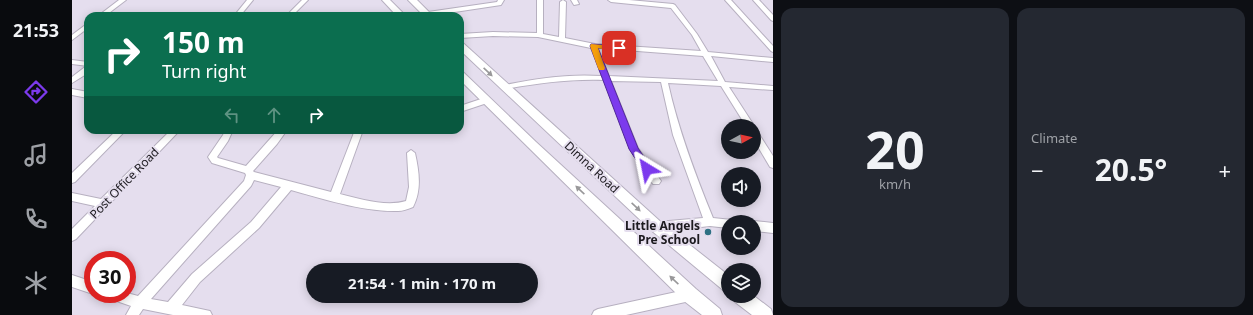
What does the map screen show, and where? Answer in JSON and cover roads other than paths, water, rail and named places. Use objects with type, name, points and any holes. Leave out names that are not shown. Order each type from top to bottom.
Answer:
[{"type":"street","points":[[106,12],[123,0]]},
{"type":"street","points":[[244,0],[249,0]]},
{"type":"street","points":[[240,12],[249,0]]},
{"type":"street","points":[[293,12],[305,0]]},
{"type":"street","points":[[386,0],[398,12]]},
{"type":"street","points":[[412,0],[426,12]]},
{"type":"street","points":[[443,12],[462,8],[499,4],[500,0]]},
{"type":"street","points":[[538,35],[540,34],[540,0]]},
{"type":"street","points":[[611,0],[673,6],[695,35],[723,84],[746,119]]},
{"type":"street","points":[[728,0],[773,50]]},
{"type":"street","points":[[756,0],[773,19]]},
{"type":"street","points":[[562,39],[564,2]]},
{"type":"street","points":[[72,38],[84,28]]},
{"type":"street","points":[[464,36],[493,34],[538,35],[594,46],[705,53],[773,60]]},
{"type":"street","points":[[594,46],[605,78],[634,149],[638,157],[656,181]]},
{"type":"street","name":"Dimna Road","points":[[464,49],[657,227],[721,279]]},
{"type":"street","points":[[72,62],[84,64]]},
{"type":"street","points":[[72,81],[84,72]]},
{"type":"street","points":[[464,78],[532,145],[690,295],[714,315]]},
{"type":"street","points":[[505,87],[560,78],[605,78],[664,80],[773,88]]},
{"type":"street","points":[[664,80],[676,130],[710,222]]},
{"type":"street","points":[[72,92],[84,94]]},
{"type":"street","points":[[464,109],[487,100]]},
{"type":"street","points":[[72,180],[118,134]]},
{"type":"street","name":"Post Office Road","points":[[72,236],[172,134]]},
{"type":"street","points":[[228,134],[212,157],[215,161],[289,185],[334,197],[395,208],[408,205],[412,199],[414,189],[414,168],[411,153]]},
{"type":"street","points":[[132,315],[140,303],[175,262],[194,244],[248,183],[249,172],[280,134]]},
{"type":"street","points":[[334,197],[358,134]]},
{"type":"street","points":[[761,144],[773,164]]},
{"type":"street","points":[[171,308],[200,273],[255,225],[289,185]]},
{"type":"street","points":[[72,197],[102,204]]},
{"type":"street","points":[[657,227],[710,222],[721,223]]},
{"type":"street","points":[[761,227],[773,228]]},
{"type":"street","points":[[72,282],[84,285]]},
{"type":"street","points":[[598,315],[690,295]]},
{"type":"street","points":[[136,302],[206,315]]},
{"type":"street","points":[[750,303],[765,315]]},
{"type":"place","name":"Little Angels Pre School","points":[[708,232]]}]
